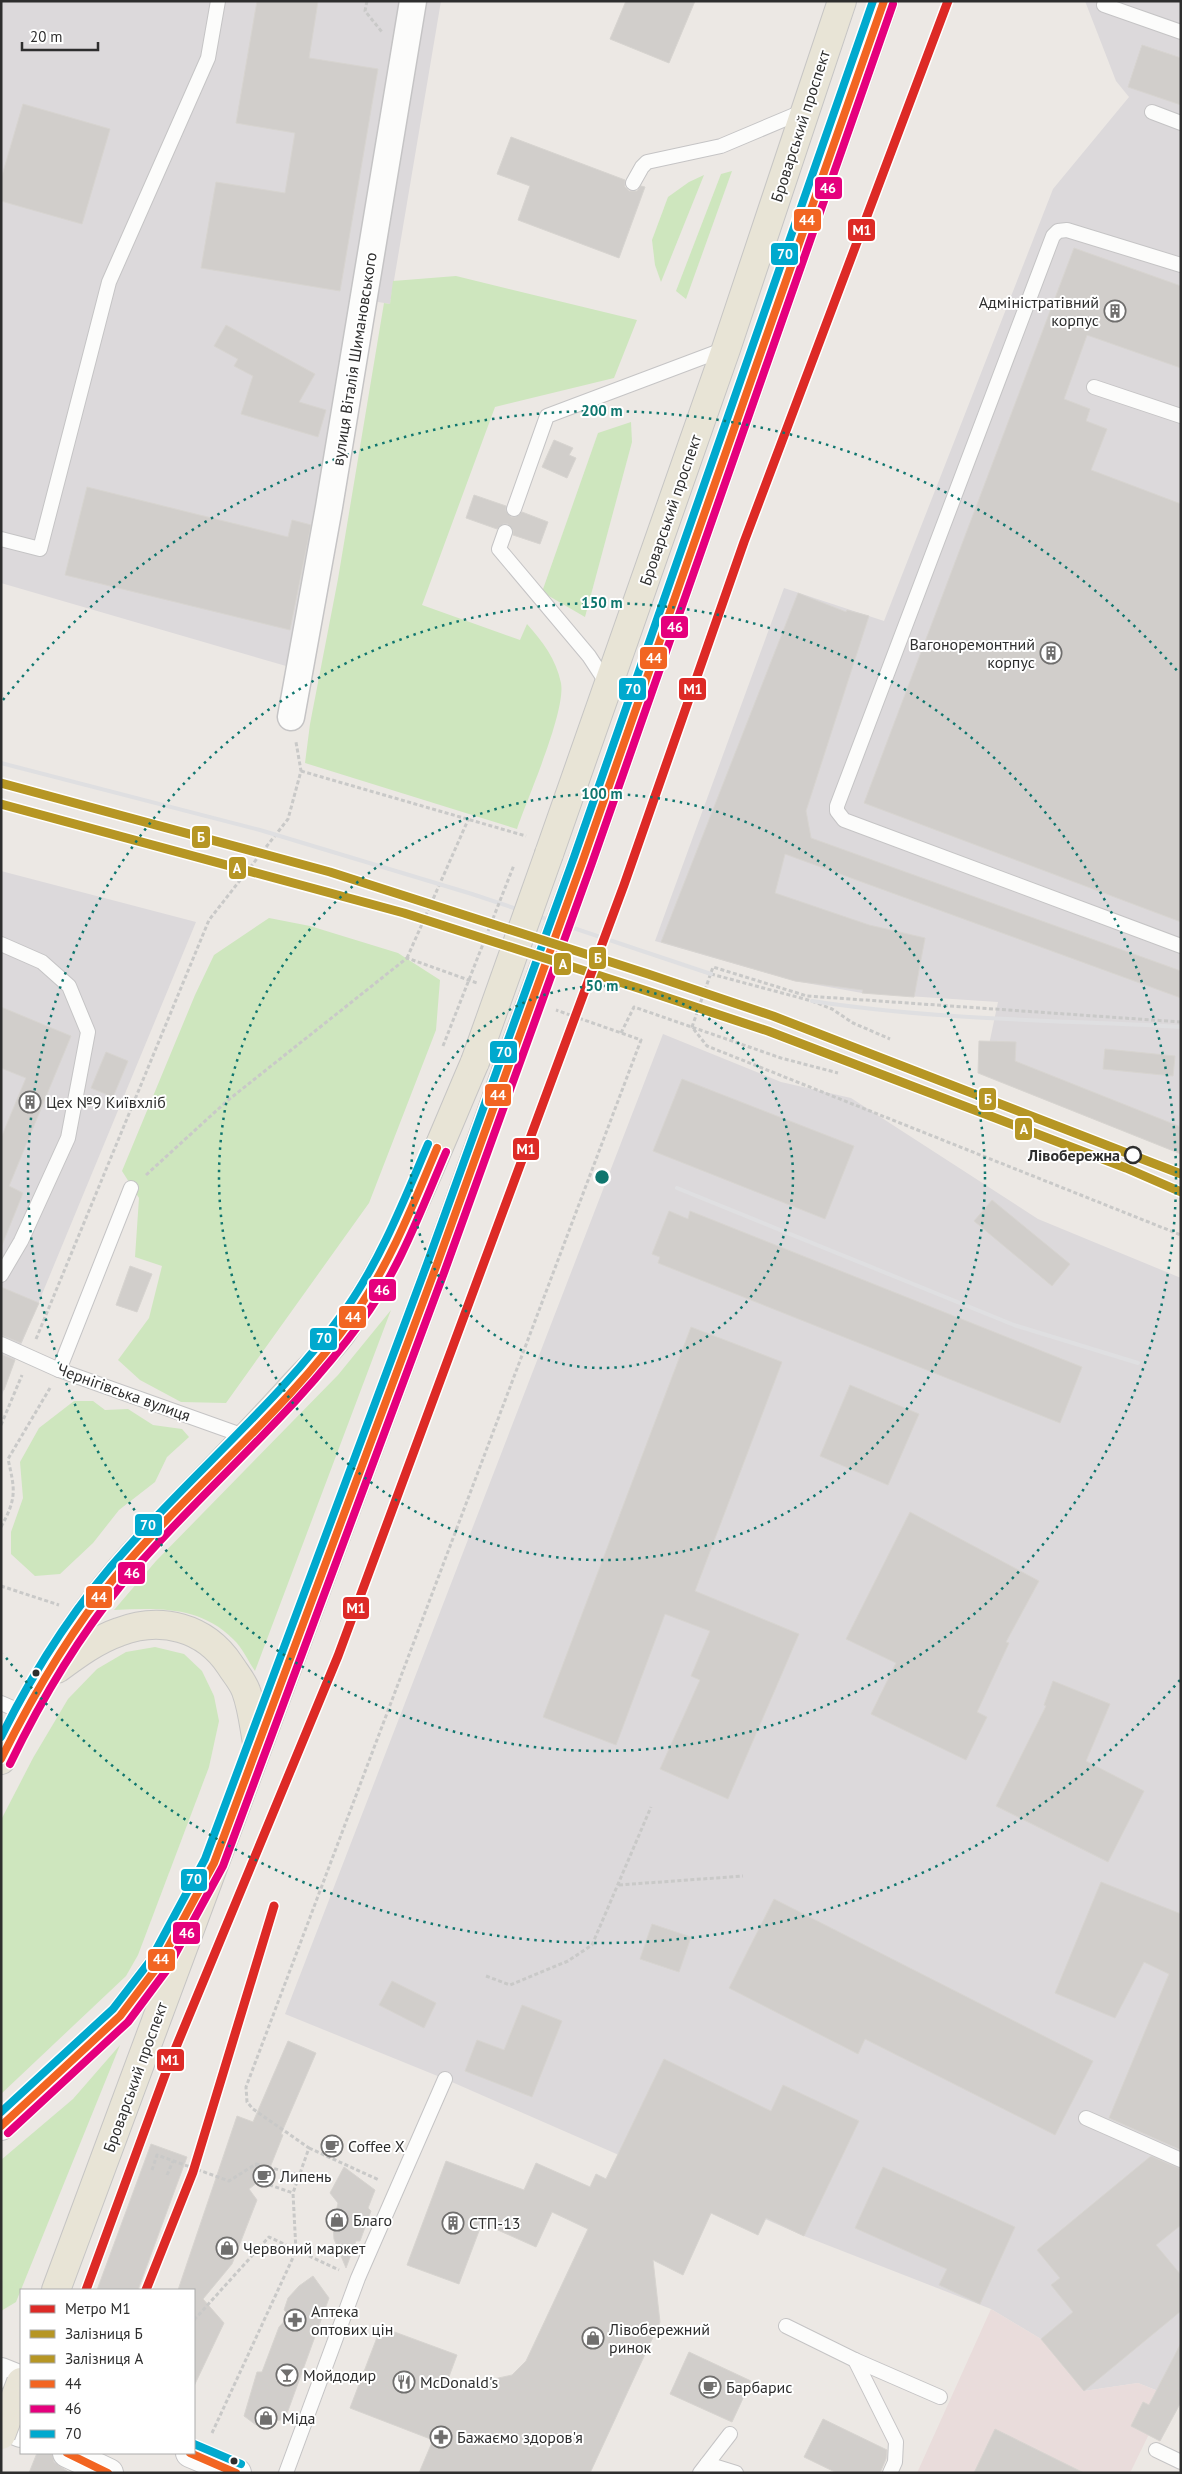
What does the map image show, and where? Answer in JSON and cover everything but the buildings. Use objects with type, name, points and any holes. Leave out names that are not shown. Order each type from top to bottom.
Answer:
[{"type":"main road","name":"Броварський проспект","points":[[1,1760],[12,1708],[45,1677],[89,1611],[134,1554],[247,1437],[339,1335],[373,1285],[404,1225],[475,1062],[726,349],[842,1]]},
{"type":"main road","name":"Броварський проспект","points":[[56,2289],[257,1743],[429,1285],[583,860],[884,1]]},
{"type":"main road","points":[[45,1677],[89,1647],[120,1631],[153,1624],[179,1626],[203,1636],[222,1653],[246,1690],[257,1743]]},
{"type":"main road","points":[[1,2126],[120,2016],[158,1966],[214,1862]]},
{"type":"main road","points":[[1,2372],[20,2381]]},
{"type":"main road","points":[[1,2435],[20,2384]]},
{"type":"main road","points":[[1,2425],[20,2433]]},
{"type":"main road","points":[[200,2446],[237,2473]]},
{"type":"main road","points":[[69,2454],[109,2473]]},
{"type":"street","name":"вулиця Віталія Шимановського","points":[[291,717],[329,507],[413,1]]},
{"type":"lane","points":[[1,539],[40,550],[108,282],[208,58],[218,1]]},
{"type":"lane","points":[[1104,6],[1181,32]]},
{"type":"lane","points":[[633,183],[647,162],[721,146],[804,111]]},
{"type":"lane","points":[[1152,112],[1181,122]]},
{"type":"lane","points":[[1181,265],[1067,230],[1052,236],[837,806],[837,811],[844,820],[1181,946]]},
{"type":"lane","points":[[514,509],[547,416],[726,349]]},
{"type":"lane","points":[[1094,387],[1181,416]]},
{"type":"lane","points":[[505,532],[499,549],[588,656],[608,685]]},
{"type":"lane","points":[[1,944],[42,962],[69,986],[88,1032],[68,1138],[21,1241],[1,1275]]},
{"type":"lane","points":[[60,1370],[131,1188]]},
{"type":"lane","name":"Чернігівська вулиця","points":[[1,1344],[60,1370],[247,1437]]},
{"type":"lane","points":[[286,2473],[358,2278],[396,2187],[445,2079]]},
{"type":"lane","points":[[1086,2118],[1181,2160]]},
{"type":"lane","points":[[786,2326],[854,2360],[940,2397]]},
{"type":"lane","points":[[854,2360],[896,2442],[895,2462],[890,2473]]},
{"type":"lane","points":[[730,2434],[704,2468],[736,2473]]},
{"type":"lane","points":[[1156,2450],[1181,2462]]},
{"type":"path","points":[[1,1425],[209,920],[288,819],[301,771],[291,717]]},
{"type":"path","points":[[301,771],[526,836],[522,846]]},
{"type":"path","points":[[131,1188],[227,1101],[407,958],[468,820]]},
{"type":"path","points":[[443,1046],[515,864]]},
{"type":"path","points":[[407,958],[482,984]]},
{"type":"path","points":[[692,1027],[713,967],[807,996],[1181,1022]]},
{"type":"path","points":[[711,974],[812,1001],[832,1009],[853,1023],[890,1039]]},
{"type":"path","points":[[807,996],[812,1001]]},
{"type":"path","points":[[396,2187],[309,2148],[253,2109],[248,2102],[246,2087],[641,1040],[547,1007]]},
{"type":"path","points":[[622,1033],[634,1007],[781,1058],[838,1073]]},
{"type":"path","points":[[692,1027],[707,1046],[1181,1235]]},
{"type":"path","points":[[1,1527],[13,1505],[14,1485],[8,1459],[60,1370]]},
{"type":"path","points":[[1,1586],[59,1605]]},
{"type":"path","points":[[486,1976],[510,1985],[580,1954],[592,1945],[652,1807]]},
{"type":"path","points":[[619,1885],[743,1876]]},
{"type":"path","points":[[200,2446],[296,2251],[293,2193],[309,2148]]},
{"type":"path","points":[[152,2170],[157,2155],[229,2181],[256,2164],[299,2175]]},
{"type":"path","points":[[167,2175],[173,2161]]},
{"type":"path","points":[[256,2164],[264,2183],[293,2193]]},
{"type":"path","points":[[195,2319],[269,2237],[358,2278]]},
{"type":"shaded area","points":[[1,1],[441,1],[390,304],[355,298],[293,668],[1,583]]},
{"type":"shaded area","points":[[1085,1],[1181,1],[1181,1143],[986,1059],[998,1002],[862,993],[795,981],[655,941],[784,588],[884,621],[1053,189],[1129,97],[1116,81]]},
{"type":"shaded area","points":[[1,871],[196,922],[16,1357],[1,1398]]},
{"type":"shaded area","points":[[663,1034],[781,1082],[851,1098],[1038,1219],[1181,1278],[1181,2400],[1138,2383],[1084,2391],[1041,2339],[991,2309],[804,2236],[445,2079],[285,2014]]},
{"type":"shaded area","points":[[991,2309],[1041,2339],[1084,2391],[1138,2383],[1168,2395],[1130,2473],[917,2473]]},
{"type":"green space","points":[[732,171],[686,299],[676,291],[721,174]]},
{"type":"green space","points":[[704,175],[661,282],[655,265],[652,240],[668,197],[689,182]]},
{"type":"green space","points":[[456,276],[637,320],[614,378],[495,407],[422,605],[520,640],[527,624],[543,644],[556,666],[561,683],[558,713],[517,829],[305,763],[310,724],[338,579],[384,303],[390,304],[393,281]]},
{"type":"green space","points":[[631,422],[632,442],[585,617],[542,592],[598,433]]},
{"type":"green space","points":[[269,918],[310,926],[398,953],[440,980],[436,1030],[369,1203],[226,1403],[181,1402],[140,1380],[118,1360],[149,1318],[162,1266],[135,1257],[139,1198],[122,1171],[195,995],[214,955]]},
{"type":"green space","points":[[391,1310],[255,1671],[236,1642],[207,1620],[178,1611],[147,1609],[114,1610],[156,1561],[338,1375]]},
{"type":"green space","points":[[74,1401],[93,1401],[105,1410],[128,1409],[153,1425],[182,1429],[189,1437],[167,1457],[155,1482],[119,1510],[93,1543],[60,1574],[35,1576],[11,1554],[11,1532],[23,1498],[20,1462],[39,1428]]},
{"type":"green space","points":[[155,1647],[184,1654],[202,1671],[214,1696],[219,1721],[209,1767],[138,1955],[126,1976],[1,2094],[1,1820],[33,1758],[68,1699],[97,1669],[126,1652]]},
{"type":"green space","points":[[120,2045],[16,2302],[1,2311],[1,2160],[73,2099]]},
{"type":"railway","points":[[1,763],[260,830],[472,894],[711,974]]},
{"type":"railway","points":[[812,1001],[950,1016],[1181,1027]]},
{"type":"railway","points":[[677,1188],[1014,1325],[1138,1363]]},
{"type":"metro line","name":"M1","points":[[86,2289],[169,2064],[338,1656],[624,885],[744,542],[948,1]]},
{"type":"metro line","name":"M1","points":[[146,2289],[193,2172],[274,1906]]},
{"type":"rail line","name":"Б","points":[[1,783],[330,872],[648,974],[773,1016],[1181,1174]]},
{"type":"rail line","name":"A","points":[[1,804],[404,913],[641,989],[768,1031],[1126,1168],[1181,1192]]},
{"type":"transit line","name":"70","points":[[1,2112],[113,2009],[150,1961],[205,1859],[427,1264],[574,857],[873,1]]},
{"type":"transit line","name":"44","points":[[1,2126],[120,2016],[158,1966],[214,1863],[436,1267],[583,860],[884,1]]},
{"type":"transit line","name":"46","points":[[8,2133],[128,2022],[166,1971],[223,1866],[445,1270],[592,863],[893,4]]},
{"type":"transit line","name":"70","points":[[1,1737],[43,1661],[92,1590],[156,1517],[296,1372],[346,1309],[381,1250],[428,1144]]},
{"type":"transit line","name":"44","points":[[1,1759],[53,1664],[99,1597],[175,1511],[299,1384],[354,1315],[390,1255],[437,1148]]},
{"type":"transit line","name":"46","points":[[10,1764],[34,1717],[75,1648],[122,1584],[182,1518],[305,1391],[361,1322],[375,1302],[398,1261],[446,1152]]},
{"type":"transit line","name":"70","points":[[195,2444],[241,2464]]},
{"type":"transit line","name":"44","points":[[69,2454],[108,2473]]},
{"type":"transit line","name":"44","points":[[192,2454],[236,2473]]},
{"type":"place","name":"Адміністратівний корпус","points":[[1115,311]]},
{"type":"place","name":"Вагоноремонтний корпус","points":[[1051,653]]},
{"type":"place","name":"Цех №9 Київхліб","points":[[30,1102]]},
{"type":"place","name":"Лівобережна","points":[[1133,1155]]},
{"type":"place","name":"Coffee X","points":[[332,2146]]},
{"type":"place","name":"Липень","points":[[264,2176]]},
{"type":"place","name":"Благо","points":[[337,2220]]},
{"type":"place","name":"СТП-13","points":[[453,2223]]},
{"type":"place","name":"Червоний маркет","points":[[227,2248]]},
{"type":"place","name":"Аптека оптових цін","points":[[295,2320]]},
{"type":"place","name":"Лівобережний ринок","points":[[593,2338]]},
{"type":"place","name":"Мойдодир","points":[[287,2375]]},
{"type":"place","name":"McDonald's","points":[[404,2382]]},
{"type":"place","name":"Барбарис","points":[[710,2387]]},
{"type":"place","name":"Міда","points":[[266,2418]]},
{"type":"place","name":"Бажаємо здоров'я","points":[[441,2437]]}]
